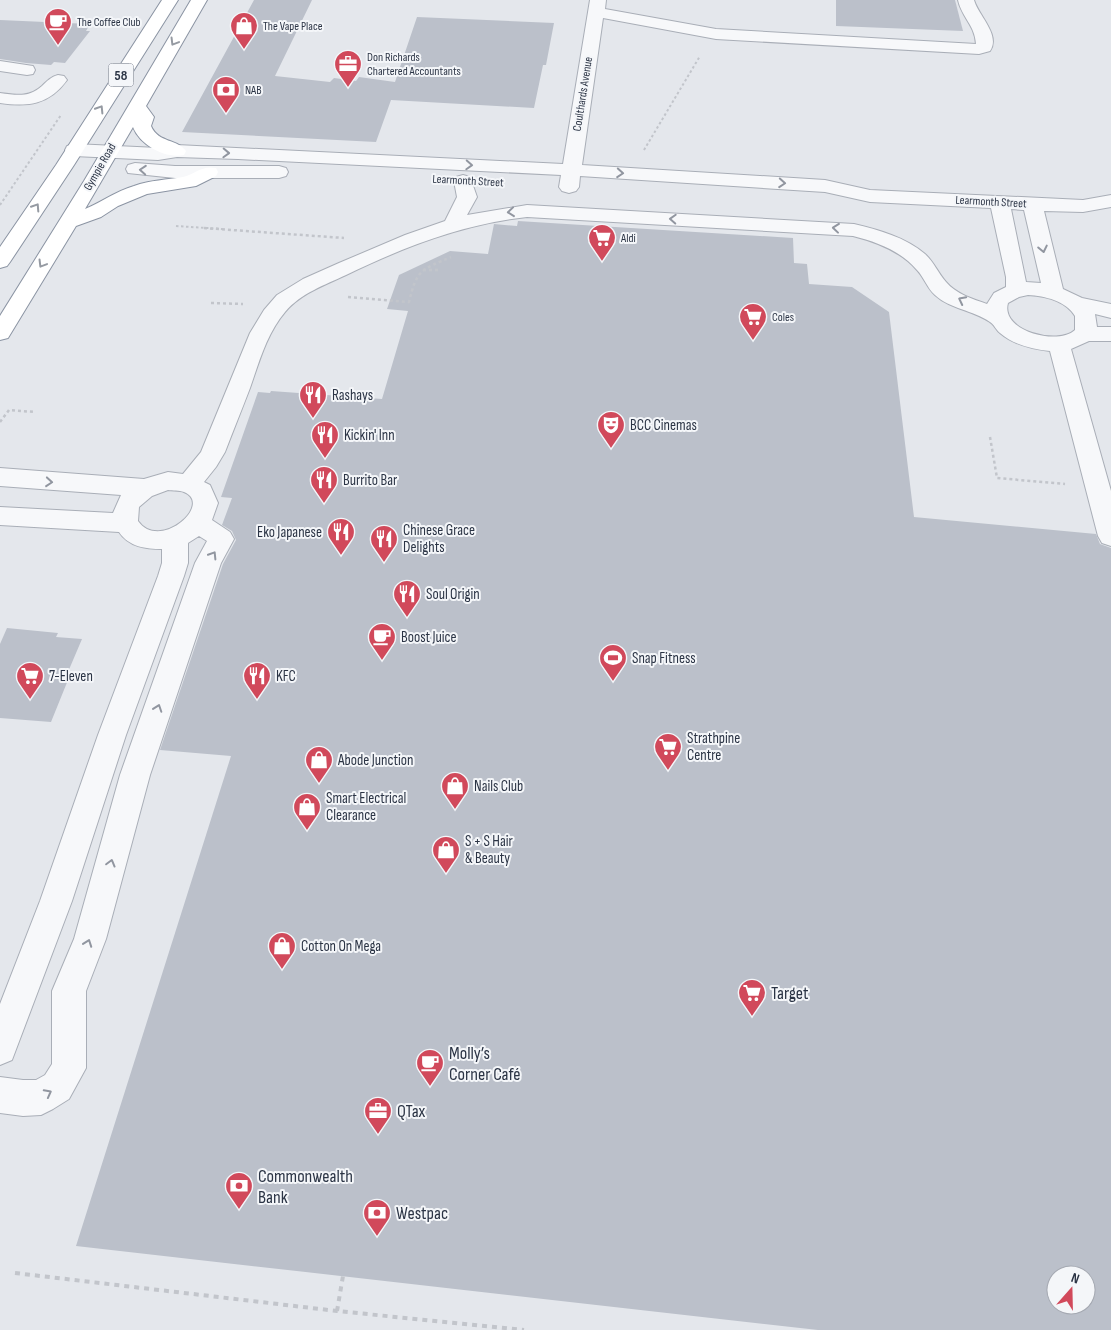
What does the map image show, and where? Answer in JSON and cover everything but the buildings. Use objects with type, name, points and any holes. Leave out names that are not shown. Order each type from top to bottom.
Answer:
[{"type":"highway","name":"58","points":[[0,262],[70,158],[170,0]]},
{"type":"highway","name":"Gympie Road","points":[[0,332],[199,0]]},
{"type":"highway","points":[[136,106],[144,118],[142,126],[146,135],[157,143],[177,151]]},
{"type":"highway","points":[[67,222],[94,213],[111,202],[140,190],[159,185],[189,182],[209,172]]},
{"type":"street","points":[[597,6],[716,34],[760,38],[969,48],[984,47],[985,42],[978,19],[967,6]]},
{"type":"street","name":"Coulthards Avenue","points":[[570,179],[597,6]]},
{"type":"street","points":[[0,66],[27,70]]},
{"type":"street","points":[[0,98],[26,101],[43,96],[58,80]]},
{"type":"street","name":"Learmonth Street","points":[[105,159],[177,151],[444,172],[570,179],[828,201],[870,196],[1033,205],[1083,206],[1111,202]]},
{"type":"street","name":"Learmonth Street","points":[[70,158],[105,159],[209,172],[444,172],[462,181],[570,179]]},
{"type":"street","points":[[452,226],[467,197],[462,181]]},
{"type":"street","points":[[1000,203],[1014,267],[1016,290]]},
{"type":"street","points":[[1033,205],[1047,270],[1054,292]]},
{"type":"street","points":[[189,483],[208,461],[213,452],[254,347],[266,322],[279,306],[298,291],[316,281],[413,238],[485,216],[526,211],[854,230],[883,238],[902,246],[915,255],[942,290],[998,317]]},
{"type":"street","points":[[1061,350],[1029,340],[1015,334],[1004,326],[998,317],[996,309],[998,302],[1003,296],[1016,290],[1035,289],[1054,292],[1075,303],[1111,311]]},
{"type":"street","points":[[1075,303],[1086,318],[1087,326],[1084,334]]},
{"type":"street","points":[[1061,350],[1084,334],[1111,334]]},
{"type":"street","points":[[1061,350],[1111,536]]},
{"type":"street","points":[[0,477],[145,488]]},
{"type":"street","points":[[0,1048],[56,901],[112,735],[186,531],[204,515],[206,505],[204,496],[199,488],[189,483],[168,481],[145,488],[135,495],[128,504],[125,514],[125,523],[130,531],[144,538],[162,540],[186,531],[212,531],[221,539],[220,545],[208,564],[135,774],[90,939],[69,991],[69,1068],[57,1087],[41,1096],[23,1098],[0,1096]]},
{"type":"street","points":[[0,516],[125,523]]},
{"type":"path","points":[[641,156],[716,34]]},
{"type":"path","points":[[176,226],[346,238]]},
{"type":"path","points":[[340,296],[409,302],[414,280],[419,271],[455,254]]},
{"type":"path","points":[[419,271],[438,270]]},
{"type":"path","points":[[211,303],[245,304]]},
{"type":"path","points":[[0,422],[9,410],[35,412]]},
{"type":"path","points":[[990,436],[997,478],[1072,484]]},
{"type":"path","points":[[15,1273],[336,1311],[524,1330]]},
{"type":"path","points":[[336,1311],[343,1276]]},
{"type":"place","name":"The Coffee Club","points":[[58,46]]},
{"type":"place","name":"The Vape Place","points":[[244,50]]},
{"type":"place","name":"Don Richards Chartered Accountants","points":[[348,88]]},
{"type":"place","name":"NAB","points":[[226,114]]},
{"type":"place","name":"Aldi","points":[[602,262]]},
{"type":"place","name":"Coles","points":[[753,341]]},
{"type":"place","name":"Rashays","points":[[313,419]]},
{"type":"place","name":"BCC Cinemas","points":[[611,449]]},
{"type":"place","name":"Kickin' Inn","points":[[325,459]]},
{"type":"place","name":"Burrito Bar","points":[[324,504]]},
{"type":"place","name":"Eko Japanese","points":[[341,556]]},
{"type":"place","name":"Chinese Grace Delights","points":[[384,563]]},
{"type":"place","name":"Soul Origin","points":[[407,618]]},
{"type":"place","name":"Boost Juice","points":[[382,661]]},
{"type":"place","name":"Snap Fitness","points":[[613,682]]},
{"type":"place","name":"7-Eleven","points":[[30,700]]},
{"type":"place","name":"KFC","points":[[257,700]]},
{"type":"place","name":"Strathpine Centre","points":[[668,771]]},
{"type":"place","name":"Abode Junction","points":[[319,784]]},
{"type":"place","name":"Nails Club","points":[[455,810]]},
{"type":"place","name":"Smart Electrical Clearance","points":[[307,831]]},
{"type":"place","name":"S + S Hair & Beauty","points":[[446,874]]},
{"type":"place","name":"Cotton On Mega","points":[[282,970]]},
{"type":"place","name":"Target","points":[[752,1017]]},
{"type":"place","name":"Molly’s Corner Café","points":[[430,1087]]},
{"type":"place","name":"QTax","points":[[378,1135]]},
{"type":"place","name":"Commonwealth Bank","points":[[239,1210]]},
{"type":"place","name":"Westpac","points":[[377,1237]]}]
